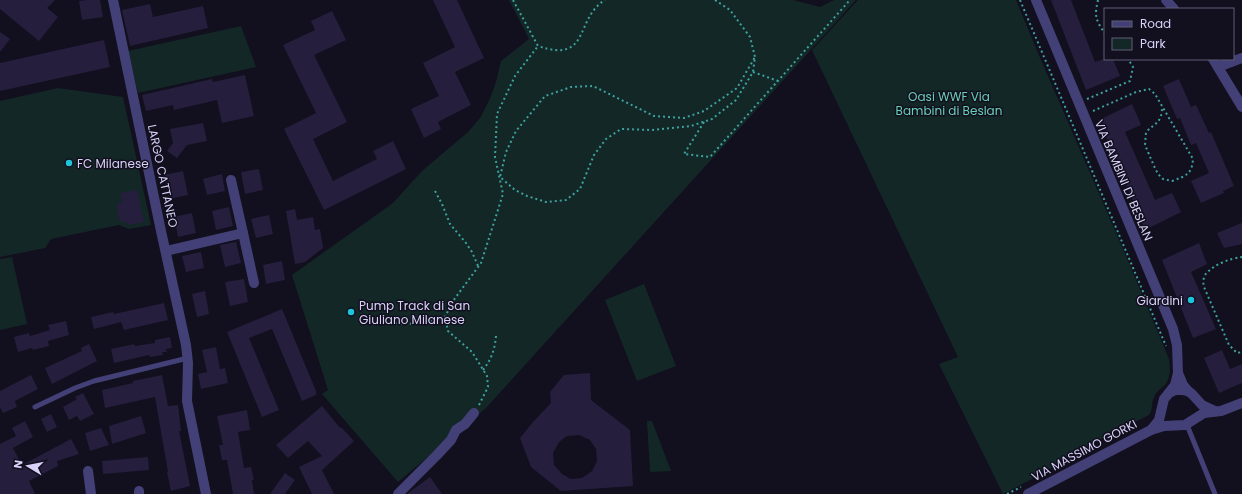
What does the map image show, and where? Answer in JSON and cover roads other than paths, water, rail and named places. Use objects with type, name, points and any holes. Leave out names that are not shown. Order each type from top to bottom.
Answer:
[{"type":"street","name":"LARGO CATTANEO","points":[[113,0],[186,345],[188,358],[187,401],[206,494]]},
{"type":"street","name":"VIA BAMBINI DI BESLAN","points":[[1036,0],[1173,329],[1177,346],[1178,372],[1175,385],[1168,394]]},
{"type":"street","points":[[1166,0],[1173,8]]},
{"type":"street","points":[[1232,60],[1216,63],[1242,107]]},
{"type":"street","points":[[231,180],[254,283]]},
{"type":"street","points":[[166,251],[243,233]]},
{"type":"street","name":"VIA BAMBINI DI BESLAN","points":[[1178,372],[1183,385],[1192,395]]},
{"type":"street","points":[[1168,394],[1177,390],[1183,390],[1192,395],[1202,405],[1215,411]]},
{"type":"street","name":"VIA MASSIMO GORKI","points":[[1151,430],[1159,420],[1163,400],[1168,394]]},
{"type":"street","points":[[1162,406],[1162,412],[1170,423],[1186,423],[1197,415],[1198,408],[1192,395]]},
{"type":"street","name":"VIA MASSIMO GORKI","points":[[1025,490],[1151,430],[1164,426],[1186,423],[1204,413],[1224,410],[1242,403]]},
{"type":"street","points":[[398,494],[437,455],[451,440],[456,430],[465,424],[474,413]]},
{"type":"street","points":[[88,471],[91,494]]},
{"type":"lane","points":[[35,407],[87,383],[188,358]]},
{"type":"lane","points":[[1186,423],[1215,494]]},
{"type":"place","name":"FC Milanese","points":[[69,163]]},
{"type":"place","name":"Giardini","points":[[1191,300]]},
{"type":"place","name":"Pump Track di San Giuliano Milanese","points":[[351,312]]},
{"type":"park label","name":"Oasi WWF Via Bambini di Beslan","points":[[949,103]]}]
